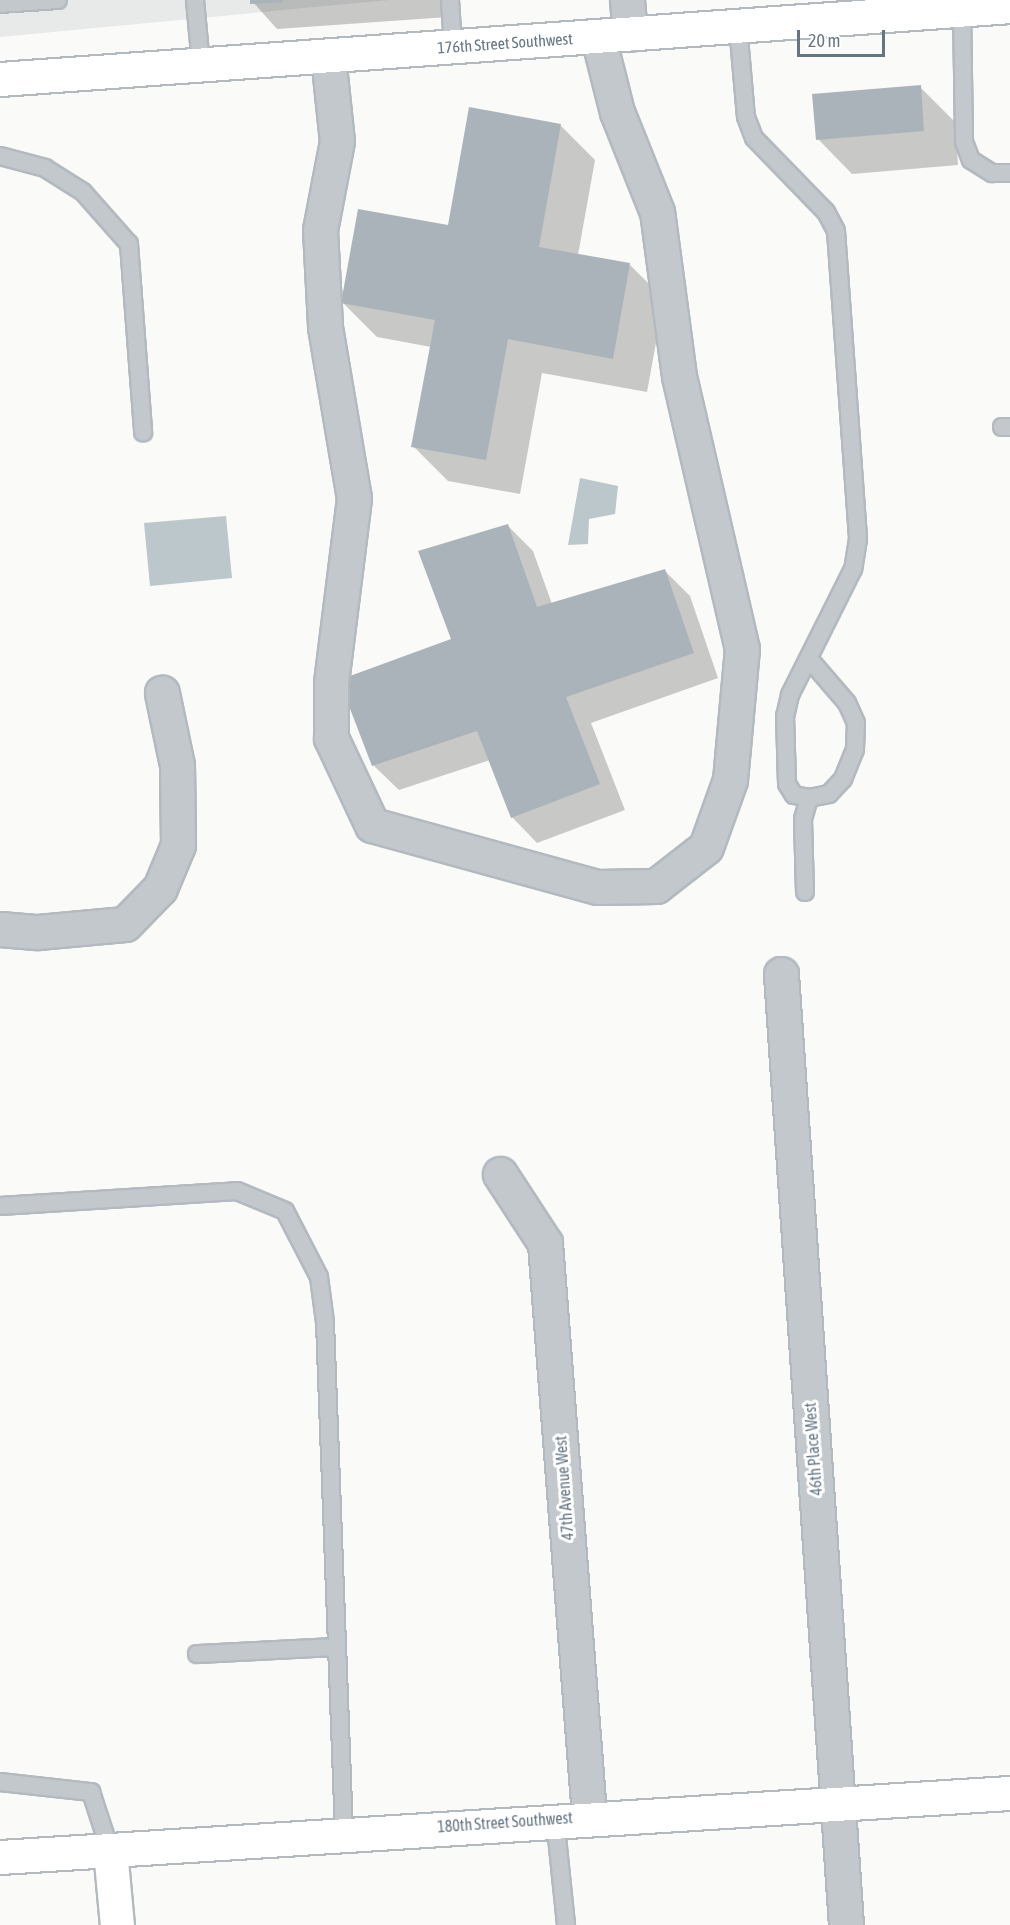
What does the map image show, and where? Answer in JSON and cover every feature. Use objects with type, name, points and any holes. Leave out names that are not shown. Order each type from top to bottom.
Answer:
[{"type":"street","points":[[627,0],[630,34]]},
{"type":"street","name":"176th Street Southwest","points":[[0,79],[1010,6]]},
{"type":"street","points":[[328,56],[337,141],[320,230],[325,327],[354,498],[331,682],[331,738],[372,825],[597,887],[656,886],[706,847],[730,780],[742,649],[679,376],[657,212],[617,111],[598,37]]},
{"type":"street","points":[[0,929],[38,932],[125,924],[160,888],[178,845],[177,765],[162,693]]},
{"type":"street","name":"46th Place West","points":[[781,974],[846,1925]]},
{"type":"street","name":"47th Avenue West","points":[[500,1174],[545,1243],[589,1815]]},
{"type":"street","name":"180th Street Southwest","points":[[0,1857],[589,1815],[1010,1793]]},
{"type":"street","points":[[110,1850],[117,1925]]},
{"type":"lane","points":[[0,4],[58,0]]},
{"type":"lane","points":[[195,0],[201,65]]},
{"type":"lane","points":[[450,0],[453,47]]},
{"type":"lane","points":[[962,10],[964,142],[971,160],[992,173],[1010,173]]},
{"type":"lane","points":[[738,26],[746,117],[754,138],[826,212],[836,231],[858,539],[854,569],[810,660],[785,716],[787,784],[794,795],[809,798],[829,794],[843,779],[855,750],[856,723],[847,703],[810,660]]},
{"type":"lane","points":[[0,156],[45,168],[83,192],[129,244],[143,432]]},
{"type":"lane","points":[[805,891],[803,819],[809,798]]},
{"type":"lane","points":[[0,1206],[237,1191],[285,1211],[319,1277],[325,1322],[344,1833]]},
{"type":"lane","points":[[197,1654],[336,1647]]},
{"type":"lane","points":[[0,1782],[92,1792],[110,1850]]},
{"type":"lane","points":[[555,1818],[566,1925]]},
{"type":"shaded area","points":[[0,0],[389,0],[0,37]]},
{"type":"shaded area","points":[[580,478],[618,486],[615,514],[589,519],[588,544],[568,545]]},
{"type":"shaded area","points":[[226,516],[232,578],[150,586],[144,523]]},
{"type":"building","points":[[250,0],[283,0],[283,2],[250,4]]},
{"type":"building","points":[[921,85],[924,131],[816,140],[812,94]]},
{"type":"building","points":[[469,107],[561,124],[539,247],[630,263],[613,359],[508,339],[486,460],[411,447],[435,320],[341,303],[358,209],[448,225]]},
{"type":"building","points":[[508,524],[537,607],[665,569],[694,653],[566,697],[600,784],[511,818],[477,731],[372,766],[339,680],[451,639],[418,551]]}]
